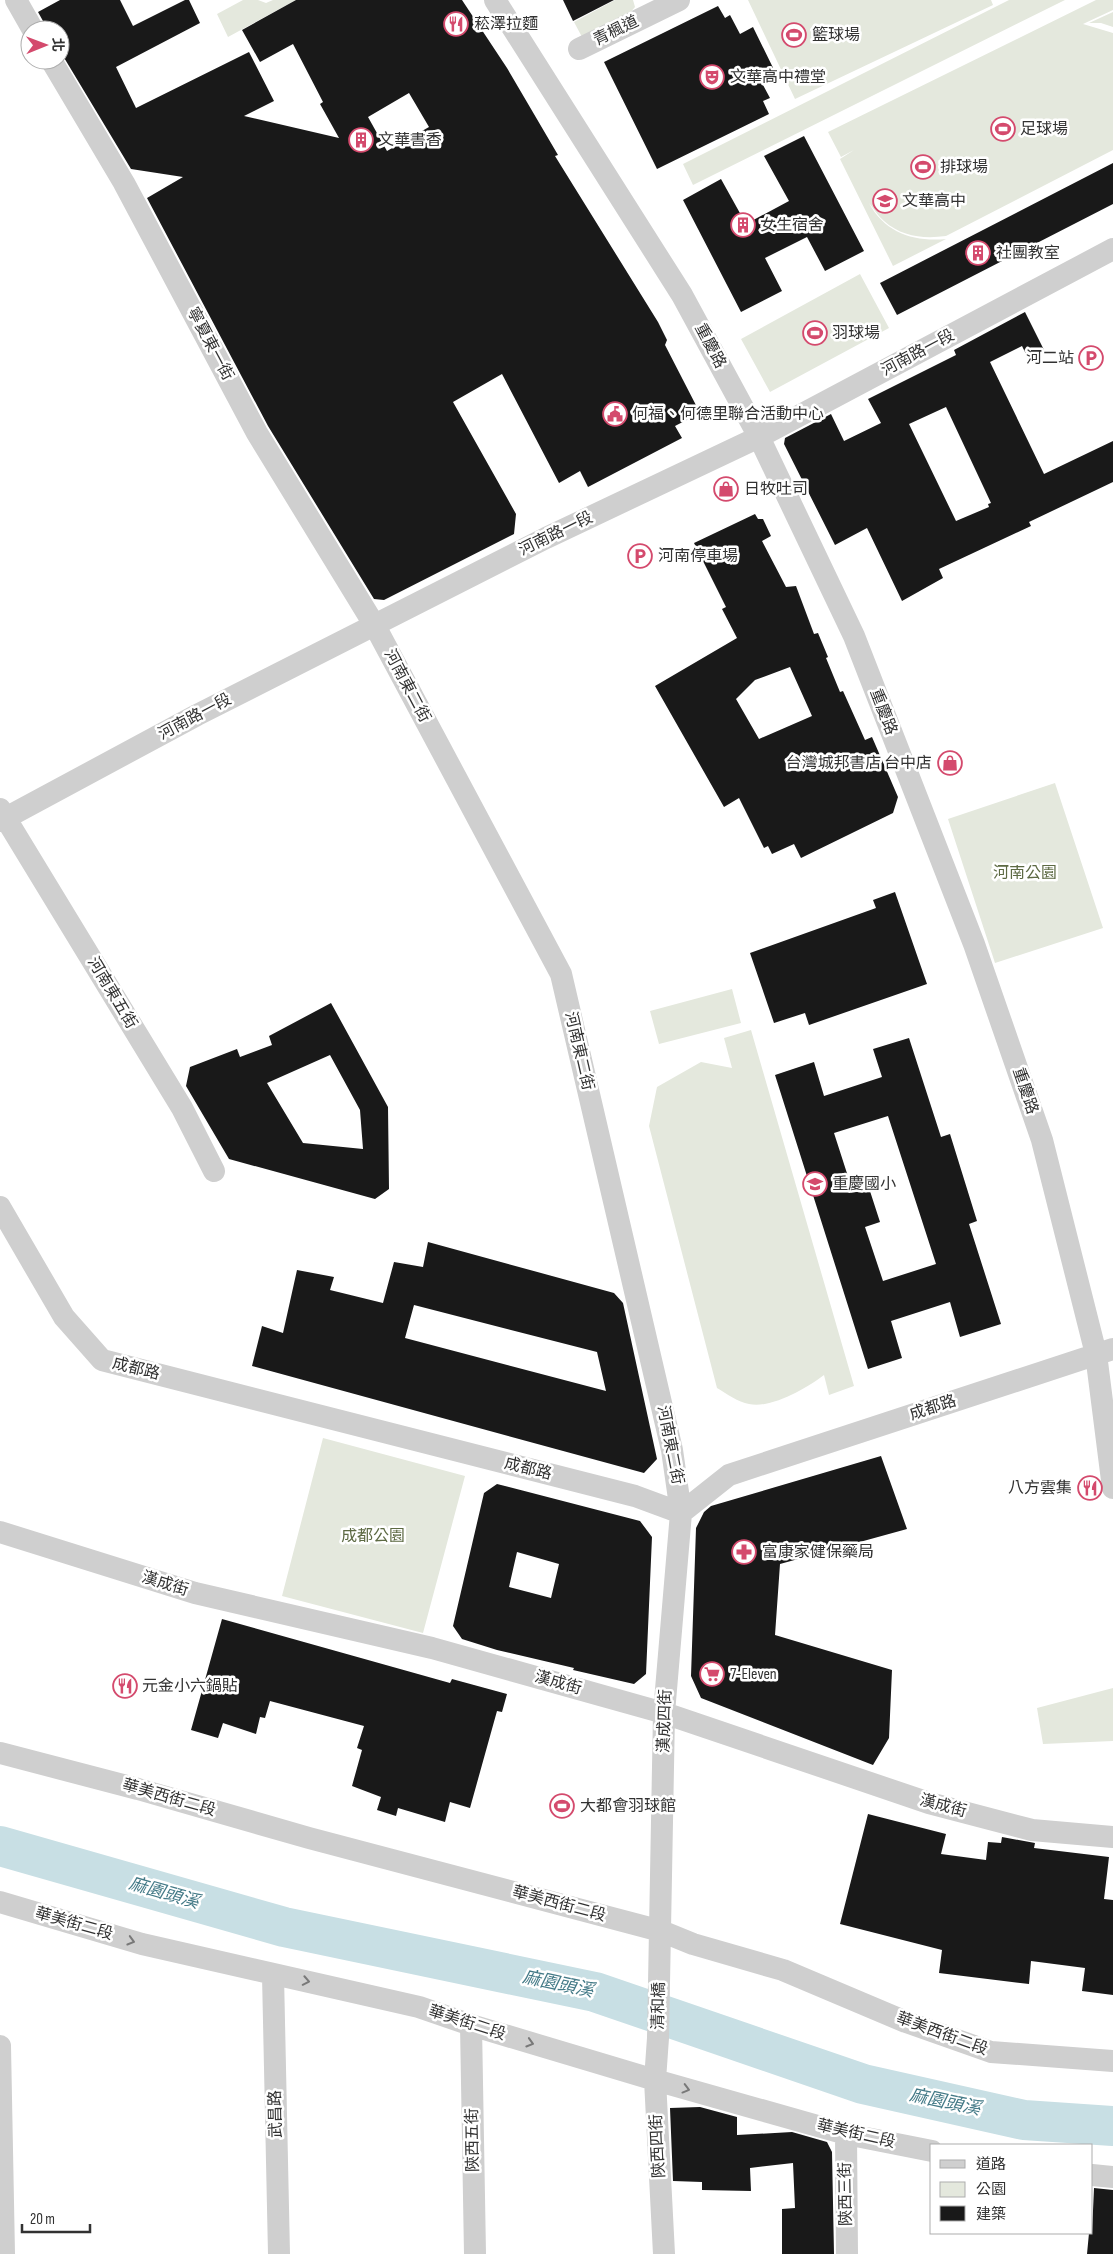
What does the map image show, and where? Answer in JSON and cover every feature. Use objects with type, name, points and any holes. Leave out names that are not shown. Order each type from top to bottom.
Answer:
[{"type":"street","points":[[16,0],[27,20]]},
{"type":"street","name":"重慶路","points":[[495,0],[682,295],[759,437],[854,636],[974,944],[1042,1140],[1076,1282],[1104,1351],[1113,1488]]},
{"type":"street","name":"青楓道","points":[[579,49],[679,0]]},
{"type":"street","name":"寧夏東一街","points":[[57,70],[124,183],[258,433],[375,626]]},
{"type":"street","name":"河南路一段","points":[[2,816],[546,538],[759,437],[1113,249]]},
{"type":"street","name":"河南東二街","points":[[375,626],[561,974],[668,1430],[681,1513]]},
{"type":"street","name":"河南東五街","points":[[2,816],[182,1108],[214,1171]]},
{"type":"street","name":"成都路","points":[[0,1207],[64,1317],[102,1360],[635,1496],[681,1513],[729,1475],[1104,1351]]},
{"type":"street","name":"漢成四街","points":[[661,1931],[664,1714],[681,1513]]},
{"type":"street","name":"漢成街","points":[[0,1532],[195,1593],[432,1648],[664,1714],[929,1804],[1032,1830],[1113,1836]]},
{"type":"street","name":"華美西街二段","points":[[0,1753],[138,1789],[309,1838],[661,1931],[693,1944],[782,1970],[906,2022],[991,2052],[1113,2062]]},
{"type":"street","name":"華美街二段","points":[[0,1902],[142,1944],[419,2007],[470,2025],[846,2134],[930,2151]]},
{"type":"street","name":"清和橋","points":[[658,2038],[661,1931]]},
{"type":"street","name":"武昌路","points":[[273,1975],[279,2254]]},
{"type":"street","name":"陝西五街","points":[[470,2025],[474,2254]]},
{"type":"street","name":"陝西四街","points":[[658,2038],[655,2080],[664,2254]]},
{"type":"street","points":[[0,2046],[4,2254]]},
{"type":"street","name":"陝西三街","points":[[846,2134],[847,2254]]},
{"type":"street","points":[[1093,2175],[1113,2178]]},
{"type":"green space","points":[[243,0],[258,0],[266,3],[273,0],[296,0],[228,37],[217,14]]},
{"type":"green space","points":[[615,0],[633,0],[635,7],[629,14],[582,37],[574,22]]},
{"type":"green space","points":[[748,0],[991,0],[993,5],[795,99]]},
{"type":"green space","points":[[1009,0],[1065,0],[693,185],[683,164]]},
{"type":"green space","points":[[1096,0],[1113,0],[1113,10],[1083,24],[1113,33],[1113,150],[946,236],[921,237],[898,231],[912,237],[923,239],[946,239],[893,266],[840,159],[854,150],[841,157],[828,132]],"holes":[[[869,203],[882,219],[898,231],[883,222]]]},
{"type":"green space","points":[[1113,12],[1113,27],[1101,23],[1089,23]]},
{"type":"green space","name":"羽球場","points":[[860,274],[889,328],[770,392],[741,339]]},
{"type":"green space","name":"河南公園","points":[[1055,783],[1103,928],[995,963],[948,819]]},
{"type":"green space","points":[[732,989],[741,1023],[659,1044],[650,1011]]},
{"type":"green space","points":[[751,1030],[854,1386],[829,1395],[824,1375],[788,1396],[758,1405],[733,1398],[717,1388],[649,1126],[657,1087],[701,1062],[732,1068],[724,1038]]},
{"type":"green space","name":"成都公園","points":[[323,1438],[465,1476],[423,1633],[282,1596]]},
{"type":"green space","points":[[1113,1688],[1113,1741],[1043,1744],[1037,1708]]},
{"type":"building","points":[[60,0],[120,0],[133,26],[185,0],[189,0],[200,23],[116,67],[136,108],[249,52],[274,101],[244,116],[339,138],[320,104],[323,102],[293,44],[260,62],[242,30],[296,0],[462,0],[507,68],[558,155],[555,156],[658,322],[667,340],[665,345],[700,413],[675,426],[682,438],[588,487],[580,471],[559,483],[502,374],[453,402],[516,514],[514,534],[384,600],[374,599],[268,426],[147,198],[183,177],[131,169],[70,68],[70,20],[42,20],[38,12]],"holes":[[[409,93],[429,127],[387,151],[368,117]]]},
{"type":"building","points":[[563,0],[614,0],[573,21]]},
{"type":"building","points":[[718,6],[725,18],[730,15],[740,34],[753,27],[778,78],[763,85],[770,98],[763,101],[769,114],[657,169],[604,62]]},
{"type":"building","name":"女生宿舍","points":[[804,136],[864,251],[825,271],[807,237],[765,258],[782,291],[741,312],[683,200],[721,179],[746,224],[789,201],[764,156]]},
{"type":"building","points":[[1113,163],[1113,204],[897,315],[880,283]]},
{"type":"building","points":[[1025,312],[1045,352],[1029,360],[1022,346],[990,362],[1044,474],[1113,441],[1113,482],[1029,522],[1031,526],[939,569],[943,578],[902,601],[867,528],[835,545],[784,444],[785,438],[831,414],[844,441],[881,423],[868,399],[956,355],[954,350]],"holes":[[[946,407],[991,503],[988,504],[989,507],[956,521],[909,424]]]},
{"type":"building","points":[[755,514],[758,519],[763,519],[771,536],[762,541],[786,587],[796,586],[814,634],[818,633],[828,657],[826,658],[840,692],[843,691],[865,740],[872,737],[898,797],[893,813],[801,858],[794,844],[772,854],[768,846],[764,848],[739,798],[724,807],[655,686],[737,638],[722,609],[726,607],[694,543]],"holes":[[[790,667],[812,716],[759,739],[736,699],[755,680]]]},
{"type":"building","points":[[895,892],[927,984],[809,1025],[805,1013],[774,1023],[750,953],[876,908],[873,900]]},
{"type":"building","points":[[331,1003],[388,1107],[389,1189],[375,1199],[229,1159],[186,1086],[190,1067],[237,1049],[240,1057],[272,1045],[269,1036]],"holes":[[[330,1055],[360,1110],[363,1149],[303,1143],[267,1083]]]},
{"type":"building","points":[[909,1038],[941,1137],[950,1134],[977,1221],[969,1224],[1001,1324],[960,1337],[950,1302],[891,1321],[902,1358],[868,1369],[775,1075],[814,1062],[824,1096],[882,1077],[873,1049]],"holes":[[[888,1116],[936,1264],[883,1281],[865,1227],[880,1222],[869,1188],[853,1192],[834,1133]]]},
{"type":"building","points":[[428,1242],[614,1293],[623,1303],[657,1459],[644,1473],[252,1366],[262,1326],[283,1333],[297,1270],[334,1277],[330,1290],[383,1303],[394,1262],[423,1267]],"holes":[[[414,1305],[597,1352],[606,1391],[405,1338]]]},
{"type":"building","points":[[881,1456],[907,1529],[780,1564],[775,1635],[892,1670],[889,1738],[873,1765],[701,1698],[691,1676],[696,1528],[704,1512],[711,1506]]},
{"type":"building","points":[[497,1484],[640,1521],[652,1537],[646,1674],[634,1684],[573,1670],[574,1668],[497,1650],[462,1639],[453,1626],[484,1493]],"holes":[[[517,1552],[559,1564],[551,1598],[509,1587]]]},
{"type":"building","points":[[222,1619],[450,1683],[452,1679],[507,1694],[502,1712],[497,1711],[470,1808],[450,1802],[445,1822],[398,1808],[396,1816],[377,1810],[381,1797],[352,1786],[362,1750],[357,1748],[364,1726],[270,1701],[265,1718],[260,1717],[256,1734],[223,1723],[218,1738],[191,1730]]},
{"type":"building","points":[[868,1814],[946,1834],[941,1854],[986,1860],[988,1842],[1001,1843],[1002,1837],[1035,1843],[1034,1848],[1109,1857],[1104,1899],[1113,1900],[1113,1995],[1082,1991],[1085,1968],[1031,1961],[1029,1984],[939,1973],[942,1950],[840,1924]]},
{"type":"building","points":[[700,2107],[737,2117],[737,2135],[792,2132],[827,2142],[832,2152],[834,2254],[782,2254],[782,2209],[795,2208],[793,2163],[750,2168],[751,2191],[702,2190],[702,2182],[673,2181],[670,2108]]},
{"type":"building","points":[[1094,2188],[1113,2190],[1113,2254],[1087,2254],[1089,2234],[1093,2234]]},
{"type":"waterway","name":"麻園頭溪","points":[[0,1846],[284,1927],[595,1992],[863,2084],[1024,2120],[1113,2126]]},
{"type":"place","name":"菘澤拉麵","points":[[456,24]]},
{"type":"place","name":"籃球場","points":[[794,35]]},
{"type":"place","name":"文華高中禮堂","points":[[712,77]]},
{"type":"place","name":"足球場","points":[[1003,129]]},
{"type":"place","name":"文華書香","points":[[361,140]]},
{"type":"place","name":"排球場","points":[[923,167]]},
{"type":"place","name":"文華高中","points":[[885,201]]},
{"type":"place","name":"女生宿舍","points":[[743,225]]},
{"type":"place","name":"社團教室","points":[[978,253]]},
{"type":"place","name":"羽球場","points":[[815,333]]},
{"type":"place","name":"河二站","points":[[1091,358]]},
{"type":"place","name":"何福、何德里聯合活動中心","points":[[615,414]]},
{"type":"place","name":"日牧吐司","points":[[726,489]]},
{"type":"place","name":"河南停車場","points":[[640,556]]},
{"type":"place","name":"台灣城邦書店 台中店","points":[[950,763]]},
{"type":"place","name":"重慶國小","points":[[815,1184]]},
{"type":"place","name":"八方雲集","points":[[1090,1488]]},
{"type":"place","name":"富康家健保藥局","points":[[744,1552]]},
{"type":"place","name":"7-Eleven","points":[[712,1674]]},
{"type":"place","name":"元金小六鍋貼","points":[[125,1686]]},
{"type":"place","name":"大都會羽球館","points":[[562,1806]]}]
